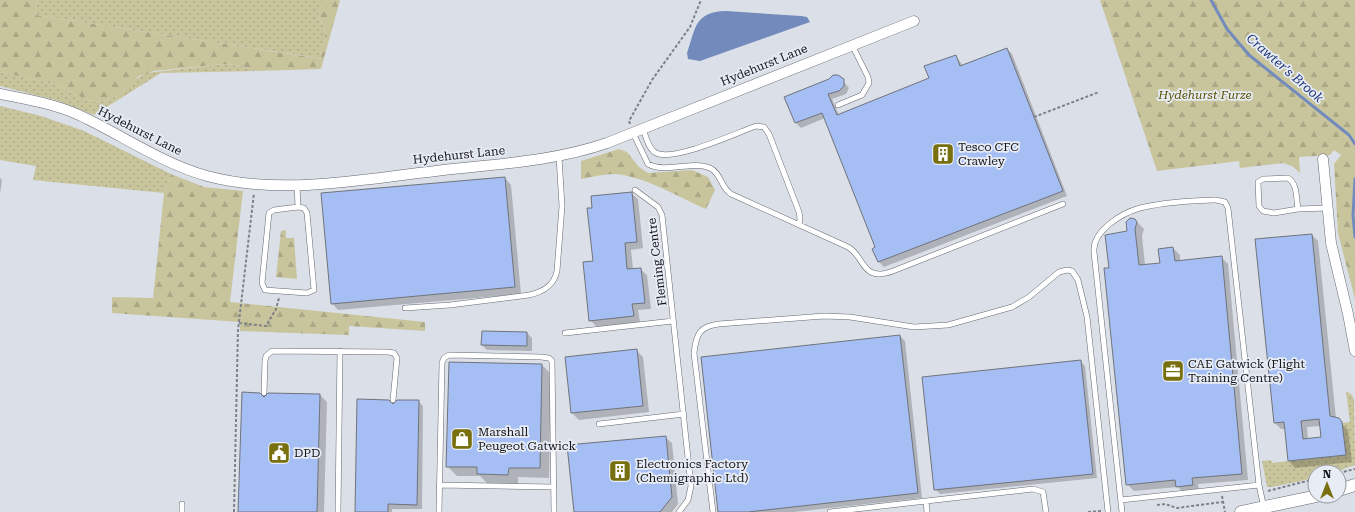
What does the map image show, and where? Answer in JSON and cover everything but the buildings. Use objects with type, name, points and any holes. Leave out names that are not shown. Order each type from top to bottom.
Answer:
[{"type":"street","name":"Hydehurst Lane","points":[[0,94],[47,105],[78,115],[157,156],[191,171],[222,179],[254,184],[297,185],[559,157],[584,151],[643,129],[851,44],[914,21]]},
{"type":"street","points":[[1323,159],[1331,244],[1355,351]]},
{"type":"street","points":[[1241,512],[1307,498]]},
{"type":"lane","points":[[838,105],[860,96],[866,90],[869,83],[868,76],[851,44]]},
{"type":"lane","points":[[643,129],[651,149],[655,153],[660,154],[687,152],[756,126],[764,127],[769,134],[799,212],[800,221],[798,225]]},
{"type":"lane","points":[[633,133],[648,164],[657,167],[698,166],[712,169],[717,173],[724,188],[731,194],[851,248],[866,269],[883,274],[1063,204]]},
{"type":"lane","points":[[405,308],[450,305],[529,295],[540,292],[549,286],[554,281],[557,271],[562,198],[559,157]]},
{"type":"lane","points":[[1298,210],[1295,187],[1289,178],[1284,177],[1266,179],[1258,182],[1259,203],[1263,212],[1267,213],[1327,208]]},
{"type":"lane","points":[[297,185],[298,207]]},
{"type":"lane","name":"Fleming Centre","points":[[634,190],[654,204],[661,212],[692,486],[688,500],[679,512]]},
{"type":"lane","points":[[1122,512],[1094,241],[1097,235],[1111,224],[1140,208],[1216,200],[1227,204],[1256,462],[1264,508]]},
{"type":"lane","points":[[298,207],[304,208],[307,212],[315,289],[312,293],[307,294],[265,290],[263,285],[268,214],[274,210],[298,207]]},
{"type":"lane","points":[[713,512],[694,353],[699,334],[703,328],[719,324],[824,316],[850,317],[910,327],[948,325],[1012,307],[1029,297],[1055,275],[1067,270],[1072,271],[1077,277],[1086,310],[1108,511]]},
{"type":"lane","name":"Fleming Centre","points":[[565,333],[674,321]]},
{"type":"lane","points":[[264,393],[265,361],[266,356],[272,351],[394,353],[397,358],[393,400]]},
{"type":"lane","points":[[338,512],[340,351]]},
{"type":"lane","points":[[439,512],[442,363],[446,356],[467,356],[541,357],[549,358],[552,361],[554,512]]},
{"type":"lane","points":[[599,424],[684,414]]},
{"type":"lane","points":[[439,485],[554,487]]},
{"type":"lane","points":[[1120,500],[1259,485]]},
{"type":"lane","points":[[830,512],[1036,489],[1044,494],[1046,512]]},
{"type":"lane","points":[[926,501],[927,512]]},
{"type":"lane","points":[[182,504],[182,512]]},
{"type":"path","points":[[633,133],[628,121],[652,80],[690,27],[701,0]]},
{"type":"path","points":[[1034,117],[1099,92]]},
{"type":"path","points":[[234,512],[239,323],[254,184]]},
{"type":"path","points":[[239,323],[266,326],[278,305],[280,291]]},
{"type":"path","points":[[1150,506],[1164,504],[1177,508],[1222,502],[1225,512]]},
{"type":"path","points":[[1088,512],[1108,511]]},
{"type":"green space","points":[[0,0],[38,0],[35,15],[323,59],[320,54],[326,32],[319,17],[319,10],[323,0],[340,0],[321,69],[257,71],[242,66],[225,64],[154,71],[139,76],[117,96],[104,101],[95,102],[82,98],[54,84],[0,72]]},
{"type":"green space","points":[[38,0],[323,0],[319,11],[319,17],[326,32],[320,54],[324,59],[35,15]]},
{"type":"green space","name":"Hydehurst Furze","points":[[1100,0],[1355,0],[1355,299],[1338,233],[1334,164],[1341,155],[1334,150],[1330,155],[1299,157],[1300,173],[1292,166],[1283,163],[1240,168],[1239,161],[1157,171]]},
{"type":"green space","points":[[225,64],[242,66],[257,71],[161,73],[94,115],[59,101],[0,86],[0,72],[54,84],[82,98],[95,102],[104,101],[117,96],[133,81],[146,73]]},
{"type":"green space","points":[[0,106],[41,116],[84,131],[171,174],[164,193],[33,180],[36,166],[0,160]]},
{"type":"green space","points":[[619,149],[627,152],[639,167],[648,173],[692,170],[708,177],[715,190],[706,209],[649,183],[626,176],[610,174],[581,179],[581,161]]},
{"type":"green space","points":[[171,174],[204,187],[243,191],[230,302],[425,322],[425,331],[349,326],[349,335],[240,331],[240,322],[112,313],[112,297],[153,298],[164,193]]},
{"type":"green space","points":[[286,230],[286,238],[294,238],[297,279],[276,277],[281,231]]},
{"type":"green space","points":[[1346,391],[1352,395],[1354,400],[1355,465],[1347,468],[1347,464],[1307,464],[1307,480],[1267,487],[1262,461],[1271,460],[1272,463],[1346,455],[1342,423],[1350,422]]},
{"type":"water","points":[[726,11],[801,16],[807,17],[810,22],[700,61],[688,59],[687,53],[698,23],[708,14]]},
{"type":"waterway","name":"Crawter's Brook","points":[[1211,0],[1227,29],[1249,55],[1349,135],[1355,144]]},
{"type":"waterway","name":"Crawter's Brook","points":[[1355,179],[1353,215],[1355,237]]},
{"type":"place","name":"Tesco CFC Crawley","points":[[943,154]]},
{"type":"place","name":"CAE Gatwick (Flight Training Centre)","points":[[1173,371]]},
{"type":"place","name":"Marshall Peugeot Gatwick","points":[[462,439]]},
{"type":"place","name":"DPD","points":[[279,453]]},
{"type":"place","name":"Electronics Factory (Chemigraphic Ltd)","points":[[620,471]]}]
